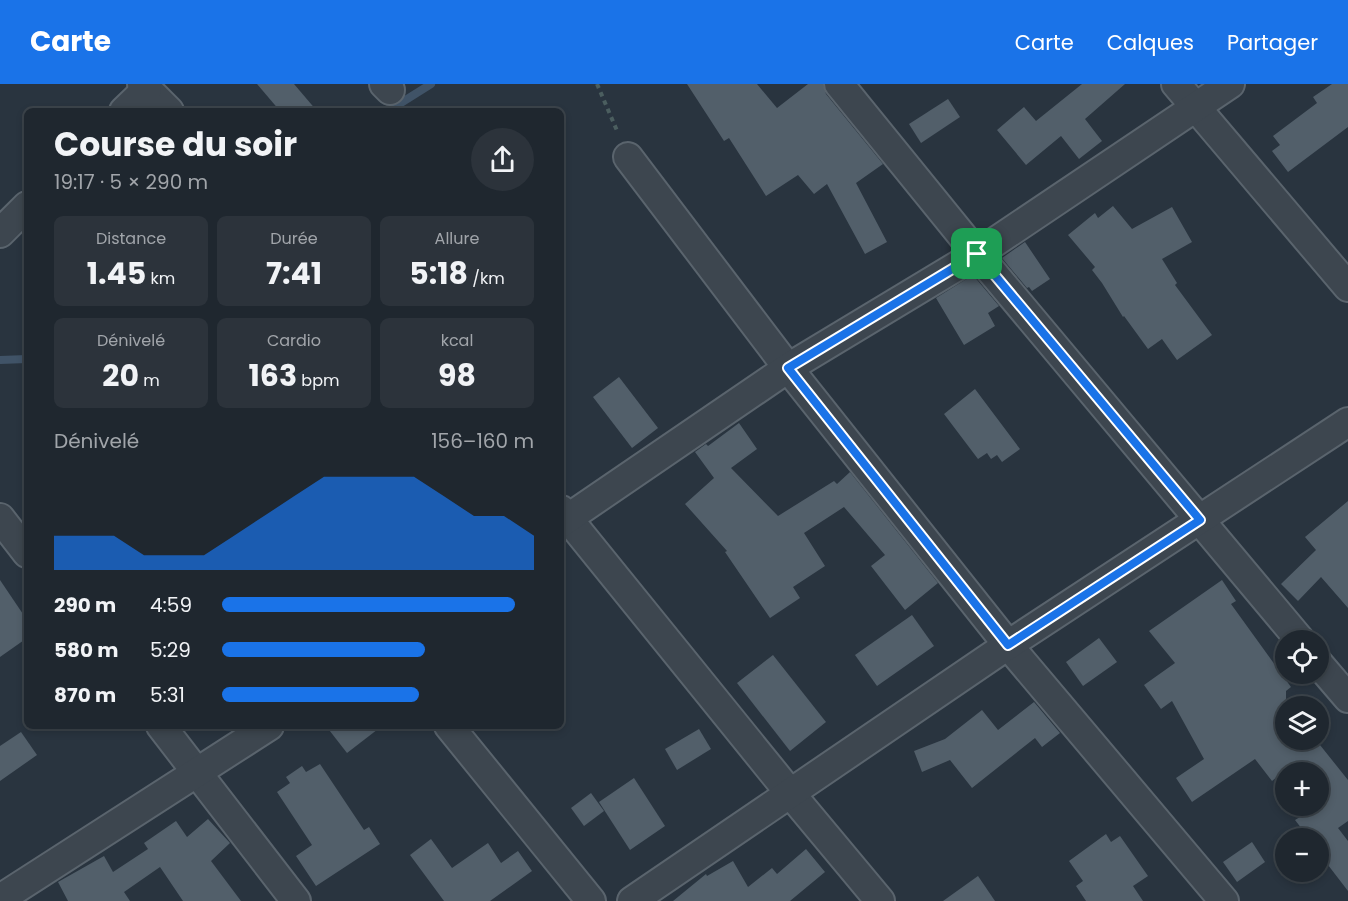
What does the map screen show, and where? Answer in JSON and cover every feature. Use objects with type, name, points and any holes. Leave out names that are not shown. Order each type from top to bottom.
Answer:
[{"type":"street","points":[[839,84],[977,254],[1292,630]]},
{"type":"street","points":[[1176,84],[1348,288]]},
{"type":"street","points":[[564,516],[788,368],[977,254],[1230,84]]},
{"type":"street","points":[[127,108],[145,86],[166,108]]},
{"type":"street","points":[[628,157],[788,368],[1008,645],[1224,901]]},
{"type":"street","points":[[0,233],[24,209]]},
{"type":"street","points":[[632,901],[1008,645],[1348,422]]},
{"type":"street","points":[[0,518],[24,549]]},
{"type":"street","points":[[564,518],[880,901]]},
{"type":"street","points":[[1329,676],[1348,698]]},
{"type":"street","points":[[163,729],[296,901]]},
{"type":"street","points":[[3,891],[264,729]]},
{"type":"street","points":[[451,729],[591,901]]},
{"type":"path","points":[[597,84],[628,157]]},
{"type":"building","points":[[257,84],[294,84],[314,108],[277,108]]},
{"type":"building","points":[[687,84],[757,84],[777,108],[808,84],[823,84],[826,94],[883,164],[856,183],[887,242],[865,254],[827,184],[814,194],[798,175],[766,196],[729,138],[724,141]]},
{"type":"building","points":[[1082,84],[1125,84],[1085,119],[1102,141],[1079,159],[1061,136],[1026,165],[997,130],[1024,107],[1036,121]]},
{"type":"building","points":[[1332,84],[1348,84],[1348,127],[1288,172],[1272,151],[1280,145],[1273,136],[1317,103],[1313,97]]},
{"type":"building","points":[[948,99],[960,117],[921,143],[909,124]]},
{"type":"building","points":[[1113,206],[1132,229],[1172,207],[1192,242],[1162,259],[1177,283],[1175,285],[1212,335],[1177,360],[1162,339],[1148,349],[1123,317],[1092,270],[1095,267],[1068,235],[1095,213],[1098,218]]},
{"type":"building","points":[[1025,242],[1050,279],[1032,291],[1002,258]]},
{"type":"building","points":[[973,275],[999,306],[988,313],[995,326],[964,345],[936,298]]},
{"type":"building","points":[[619,377],[658,428],[632,448],[593,397]]},
{"type":"building","points":[[975,389],[1020,449],[1002,462],[997,455],[991,459],[987,453],[978,459],[944,414]]},
{"type":"building","points":[[739,423],[757,449],[731,468],[778,516],[834,481],[837,484],[850,472],[938,583],[905,610],[871,566],[885,555],[844,507],[804,533],[825,566],[793,587],[800,598],[770,618],[725,552],[727,551],[685,504],[714,478],[695,452],[706,444],[708,446]]},
{"type":"building","points":[[1348,501],[1348,608],[1321,577],[1298,601],[1281,584],[1316,550],[1305,537]]},
{"type":"building","points":[[0,580],[24,616],[24,640],[0,657]]},
{"type":"building","points":[[1222,580],[1236,601],[1231,604],[1275,665],[1275,684],[1289,684],[1291,687],[1286,691],[1286,696],[1275,696],[1275,750],[1324,750],[1348,780],[1348,821],[1338,828],[1348,841],[1348,891],[1329,866],[1329,828],[1301,828],[1295,820],[1302,816],[1329,816],[1329,762],[1275,762],[1275,779],[1272,781],[1255,759],[1192,802],[1176,778],[1204,759],[1172,701],[1161,709],[1144,685],[1175,663],[1149,631]]},
{"type":"building","points":[[912,615],[934,646],[877,686],[855,655]]},
{"type":"building","points":[[1099,638],[1117,662],[1083,686],[1066,662]]},
{"type":"building","points":[[773,655],[826,722],[790,751],[737,683]]},
{"type":"building","points":[[1034,702],[1060,733],[1042,747],[1035,738],[972,788],[950,760],[922,772],[914,751],[945,739],[982,710],[998,730]]},
{"type":"building","points":[[328,729],[378,729],[347,753]]},
{"type":"building","points":[[699,729],[711,749],[677,770],[665,749]]},
{"type":"building","points":[[21,732],[37,755],[0,781],[0,746]]},
{"type":"building","points":[[320,764],[364,830],[369,827],[380,844],[316,886],[296,856],[312,845],[277,792],[290,783],[286,777],[302,766],[306,772]]},
{"type":"building","points":[[634,778],[665,826],[630,850],[599,802]]},
{"type":"building","points":[[591,793],[604,811],[584,826],[571,808]]},
{"type":"building","points":[[208,819],[230,843],[211,861],[241,901],[183,901],[160,867],[124,892],[130,901],[68,901],[58,882],[104,856],[113,872],[148,849],[144,843],[176,821],[187,837]]},
{"type":"building","points":[[1106,834],[1111,842],[1120,836],[1148,876],[1133,886],[1143,901],[1086,901],[1076,886],[1083,881],[1069,861]]},
{"type":"building","points":[[431,839],[452,868],[488,843],[501,863],[518,851],[532,871],[490,901],[444,901],[410,855]]},
{"type":"building","points":[[1252,842],[1265,862],[1237,882],[1223,862]]},
{"type":"building","points":[[806,849],[825,872],[790,901],[673,901],[706,874],[707,876],[733,861],[748,887],[772,868],[777,874]]},
{"type":"building","points":[[978,876],[995,901],[943,901]]},
{"type":"waterway","points":[[393,108],[431,84]]},
{"type":"waterway","points":[[0,360],[24,359]]},
{"type":"route","points":[[977,254],[1200,520],[1008,645],[788,368],[977,254]]}]
